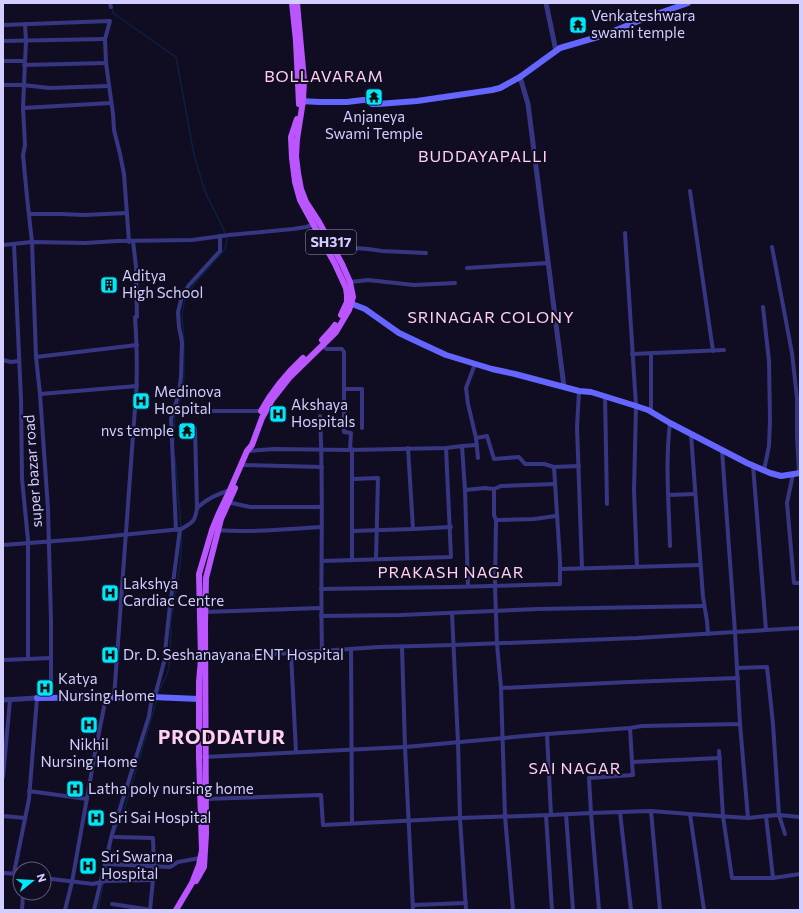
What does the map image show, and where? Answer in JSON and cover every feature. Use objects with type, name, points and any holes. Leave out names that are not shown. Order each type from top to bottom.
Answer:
[{"type":"main road","points":[[292,3],[296,13]]},
{"type":"main road","points":[[249,449],[248,444],[261,411],[271,393],[332,329],[349,303],[346,288],[337,261],[316,223],[300,200],[291,137],[299,117],[301,101],[296,13],[297,3]]},
{"type":"main road","points":[[301,101],[347,102],[366,100],[372,104],[378,104],[417,101],[492,90],[504,86],[520,77],[560,48],[601,36],[688,3]]},
{"type":"main road","name":"SH317","points":[[176,910],[192,883],[199,865],[202,850],[206,757],[203,612],[200,574],[215,530],[219,513],[226,502],[262,418],[272,400],[290,377],[336,332],[353,297],[350,282],[337,261],[336,252],[316,223]]},
{"type":"main road","points":[[349,303],[365,309],[399,333],[446,355],[579,392],[591,392],[636,406],[651,412],[753,466],[781,476],[797,474]]},
{"type":"main road","name":"SH317","points":[[226,502],[242,465]]},
{"type":"main road","name":"SH317","points":[[181,910],[204,867],[206,834],[200,757],[199,699],[203,659]]},
{"type":"main road","points":[[37,698],[152,697],[199,699]]},
{"type":"street","points":[[546,3],[556,51]]},
{"type":"street","points":[[3,25],[110,21],[105,39],[106,63],[112,103],[114,130],[124,174],[127,213],[136,267],[137,317],[135,317],[137,386],[114,698]]},
{"type":"street","name":"super bazar road","points":[[25,24],[26,41],[23,85],[25,145],[23,155],[26,198],[32,242],[36,357],[48,501],[52,621],[51,698]]},
{"type":"street","points":[[3,41],[105,39]]},
{"type":"street","points":[[3,61],[25,63],[106,63]]},
{"type":"street","points":[[520,77],[528,104],[564,387]]},
{"type":"street","points":[[3,85],[23,85],[49,88],[109,86]]},
{"type":"street","points":[[23,108],[112,103]]},
{"type":"street","points":[[690,191],[713,351]]},
{"type":"street","points":[[29,214],[84,215],[127,213]]},
{"type":"street","points":[[3,244],[32,242],[84,243],[192,240],[293,229],[306,227],[316,223]]},
{"type":"street","points":[[625,233],[636,406],[634,491],[638,567]]},
{"type":"street","points":[[94,910],[112,834],[148,716],[152,697],[156,692],[164,662],[178,529],[171,419],[179,393],[181,376],[182,342],[178,312],[182,296],[189,285],[220,251],[224,236]]},
{"type":"street","points":[[14,244],[21,398],[22,479],[28,543],[28,658]]},
{"type":"street","points":[[772,247],[792,353],[797,398],[797,474],[787,503],[794,583],[800,583]]},
{"type":"street","points":[[336,252],[354,248],[426,253]]},
{"type":"street","points":[[467,268],[548,263]]},
{"type":"street","points":[[350,282],[368,280],[414,285],[455,283]]},
{"type":"street","points":[[763,306],[769,361],[770,420],[769,446],[764,470]]},
{"type":"street","points":[[36,357],[137,345]]},
{"type":"street","points":[[322,346],[327,349],[343,350],[344,352],[344,432],[351,433],[353,479],[352,560]]},
{"type":"street","points":[[632,354],[724,350]]},
{"type":"street","points":[[651,353],[651,412]]},
{"type":"street","points":[[3,360],[11,362],[19,361]]},
{"type":"street","points":[[475,364],[466,388],[476,438],[478,458]]},
{"type":"street","points":[[40,394],[137,386]]},
{"type":"street","points":[[344,389],[362,389],[362,428]]},
{"type":"street","points":[[579,392],[577,426],[582,568]]},
{"type":"street","points":[[605,396],[607,504]]},
{"type":"street","points":[[174,411],[261,411]]},
{"type":"street","points":[[320,416],[322,449],[322,651]]},
{"type":"street","points":[[670,423],[668,439],[670,546]]},
{"type":"street","points":[[3,545],[82,539],[178,529],[193,521],[197,508],[195,429]]},
{"type":"street","points":[[691,433],[700,565],[708,634]]},
{"type":"street","points":[[476,438],[487,436],[494,459],[519,457],[525,464],[544,464],[554,468],[579,466]]},
{"type":"street","points":[[249,449],[351,450],[446,448],[477,445]]},
{"type":"street","points":[[462,446],[468,586]]},
{"type":"street","points":[[408,448],[412,529]]},
{"type":"street","points":[[322,561],[451,557],[451,527],[446,448]]},
{"type":"street","points":[[722,450],[740,724],[748,818]]},
{"type":"street","points":[[242,465],[322,467]]},
{"type":"street","points":[[753,466],[766,630]]},
{"type":"street","points":[[321,589],[560,584],[554,468]]},
{"type":"street","points":[[353,479],[378,478],[376,559]]},
{"type":"street","points":[[465,490],[485,488],[494,489],[501,486],[555,484]]},
{"type":"street","points":[[494,489],[494,515],[496,520],[495,586],[497,644],[501,688],[505,816],[513,910]]},
{"type":"street","points":[[197,508],[213,496],[230,490]]},
{"type":"street","points":[[669,495],[695,494]]},
{"type":"street","points":[[226,502],[250,507],[322,507]]},
{"type":"street","points":[[496,520],[534,519],[556,516]]},
{"type":"street","points":[[215,530],[281,530],[322,527]]},
{"type":"street","points":[[352,531],[451,527]]},
{"type":"street","points":[[560,569],[700,565]]},
{"type":"street","points":[[321,616],[704,606]]},
{"type":"street","points":[[203,612],[321,608]]},
{"type":"street","points":[[452,613],[460,818],[466,910]]},
{"type":"street","points":[[203,659],[351,649],[497,644],[800,628]]},
{"type":"street","points":[[402,647],[413,910]]},
{"type":"street","points":[[351,649],[352,824]]},
{"type":"street","points":[[291,653],[296,752]]},
{"type":"street","points":[[3,660],[51,658]]},
{"type":"street","points":[[737,668],[767,667],[773,724],[779,815],[785,834]]},
{"type":"street","points":[[501,688],[738,678]]},
{"type":"street","points":[[65,910],[72,882],[106,697]]},
{"type":"street","points":[[3,700],[37,698],[29,791],[16,861]]},
{"type":"street","points":[[3,777],[10,700]]},
{"type":"street","points":[[200,757],[405,747],[642,726],[740,724]]},
{"type":"street","points":[[599,910],[589,778],[633,775],[630,728]]},
{"type":"street","points":[[547,734],[548,815],[552,910]]},
{"type":"street","points":[[719,751],[723,816],[732,878],[773,878],[800,874]]},
{"type":"street","points":[[632,762],[720,758]]},
{"type":"street","points":[[29,791],[87,799]]},
{"type":"street","points":[[203,799],[321,795],[323,825],[409,820],[651,811],[748,818],[779,815],[800,817]]},
{"type":"street","points":[[651,811],[660,910]]},
{"type":"street","points":[[620,812],[630,910]]},
{"type":"street","points":[[566,814],[573,910]]},
{"type":"street","points":[[690,814],[704,910]]},
{"type":"street","points":[[3,816],[25,818]]},
{"type":"street","points":[[766,816],[773,878]]},
{"type":"street","points":[[112,904],[150,910],[154,865],[153,838],[115,837]]},
{"type":"street","points":[[104,864],[170,866],[178,862],[200,858]]},
{"type":"street","points":[[52,879],[93,884],[105,881],[153,880]]},
{"type":"street","points":[[413,904],[466,903]]},
{"type":"waterway","points":[[112,7],[113,13],[176,57],[194,155],[207,196],[223,228],[227,240],[225,249],[195,283],[185,298],[182,316],[184,341]]},
{"type":"waterway","points":[[178,404],[182,395],[184,378],[184,345]]},
{"type":"waterway","points":[[174,442],[175,411]]},
{"type":"waterway","points":[[175,457],[181,527]]},
{"type":"waterway","points":[[157,696],[167,674],[169,665],[172,611],[180,566],[182,543],[181,531]]},
{"type":"waterway","points":[[113,837],[126,804],[157,699]]},
{"type":"waterway","points":[[108,862],[111,846]]},
{"type":"waterway","points":[[98,910],[107,866]]},
{"type":"place","name":"Venkateshwara swami temple","points":[[578,25]]},
{"type":"place","name":"Anjaneya Swami Temple","points":[[374,97]]},
{"type":"place","name":"Aditya High School","points":[[109,285]]},
{"type":"place","name":"Medinova Hospital","points":[[141,401]]},
{"type":"place","name":"Akshaya Hospitals","points":[[278,414]]},
{"type":"place","name":"nvs temple","points":[[187,431]]},
{"type":"place","name":"Lakshya Cardiac Centre","points":[[110,593]]},
{"type":"place","name":"Dr. D. Seshanayana ENT Hospital","points":[[110,655]]},
{"type":"place","name":"Katya Nursing Home","points":[[45,688]]},
{"type":"place","name":"Nikhil Nursing Home","points":[[89,725]]},
{"type":"place","name":"Latha poly nursing home","points":[[75,789]]},
{"type":"place","name":"Sri Sai Hospital","points":[[96,818]]},
{"type":"place","name":"Sri Swarna Hospital","points":[[88,866]]},
{"type":"district","name":"BOLLAVARAM","points":[[324,76]]},
{"type":"district","name":"BUDDAYAPALLI","points":[[483,156]]},
{"type":"district","name":"SRINAGAR COLONY","points":[[491,317]]},
{"type":"district","name":"PRAKASH NAGAR","points":[[451,572]]},
{"type":"district","name":"PRODDATUR","points":[[222,737]]},
{"type":"district","name":"SAI NAGAR","points":[[575,768]]}]
